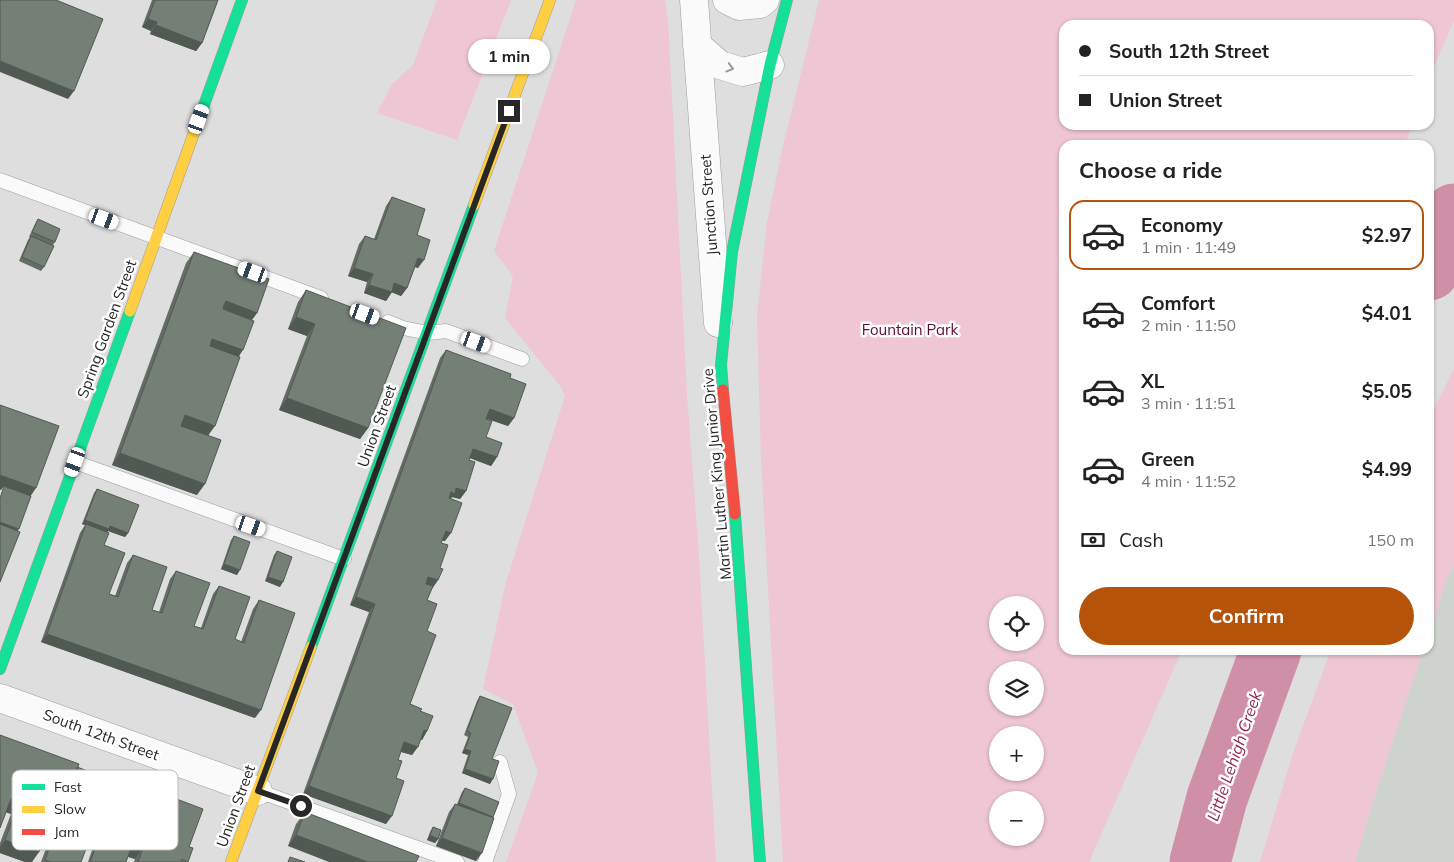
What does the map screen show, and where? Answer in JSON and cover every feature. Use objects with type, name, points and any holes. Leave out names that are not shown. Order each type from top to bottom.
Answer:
[{"type":"street","name":"Spring Garden Street","points":[[0,669],[242,0]]},
{"type":"street","name":"Union Street","points":[[231,862],[550,0]]},
{"type":"street","name":"Junction Street","points":[[694,0],[721,365]]},
{"type":"street","points":[[727,0],[739,6],[760,4],[765,0]]},
{"type":"street","name":"Martin Luther King Junior Drive","points":[[760,862],[740,566],[721,365],[732,252],[770,65],[787,0]]},
{"type":"street","points":[[697,44],[720,65],[743,72],[770,65]]},
{"type":"street","name":"South 12th Street","points":[[0,698],[258,791]]},
{"type":"lane","points":[[0,180],[337,304]]},
{"type":"lane","points":[[374,317],[403,328],[428,333],[446,332],[522,359]]},
{"type":"lane","points":[[75,462],[344,559]]},
{"type":"lane","points":[[485,862],[509,794],[500,762]]},
{"type":"lane","name":"South 12th Street","points":[[258,791],[457,862]]},
{"type":"shaded area","points":[[1454,566],[1454,862],[1355,862],[1421,655],[1434,655],[1434,618],[1448,575]]},
{"type":"green space","points":[[437,0],[511,0],[457,140],[377,113],[392,84],[413,65]]},
{"type":"green space","points":[[576,0],[665,0],[668,19],[687,395],[699,556],[716,862],[506,862],[538,773],[513,704],[483,689],[506,582],[565,396],[561,387],[505,318],[513,276],[494,251]]},
{"type":"green space","name":"Fountain Park","points":[[819,0],[1454,0],[1454,21],[1434,67],[1434,20],[1059,20],[1059,130],[1410,130],[1407,140],[1059,140],[1059,655],[1180,655],[1089,862],[783,862],[761,460],[757,317],[767,222],[783,146]]},
{"type":"green space","points":[[1454,369],[1454,566],[1448,575],[1434,618],[1434,409]]},
{"type":"green space","points":[[1329,655],[1421,655],[1355,862],[1260,862],[1293,753]]},
{"type":"building","points":[[0,0],[56,0],[103,19],[74,91],[0,61]]},
{"type":"building","points":[[155,0],[218,0],[202,43],[156,25],[157,22],[148,19]]},
{"type":"building","points":[[392,197],[425,209],[417,235],[430,240],[424,260],[418,258],[407,288],[394,283],[392,292],[369,285],[373,274],[354,268],[365,236],[376,240]]},
{"type":"building","points":[[38,219],[60,229],[55,242],[32,232]]},
{"type":"building","points":[[31,236],[54,246],[44,267],[22,257]]},
{"type":"building","points":[[194,252],[269,279],[257,313],[226,301],[224,305],[223,309],[254,321],[243,350],[212,339],[210,346],[240,357],[215,426],[185,415],[181,426],[221,440],[205,484],[120,453]]},
{"type":"building","points":[[306,290],[406,328],[368,428],[287,398],[315,324],[296,317]]},
{"type":"building","points":[[446,350],[511,374],[510,378],[526,384],[514,418],[490,409],[486,419],[492,421],[486,437],[502,443],[497,457],[473,449],[469,460],[475,462],[466,491],[456,488],[455,494],[451,492],[449,498],[462,503],[451,533],[446,531],[441,543],[448,545],[440,568],[443,569],[438,580],[428,577],[426,584],[433,586],[427,600],[437,604],[427,631],[436,635],[410,704],[422,709],[420,711],[433,716],[427,731],[424,730],[418,747],[404,742],[398,760],[402,761],[396,778],[404,781],[392,816],[309,786],[375,604],[356,597]]},
{"type":"building","points":[[0,405],[59,426],[36,488],[0,475]]},
{"type":"building","points":[[4,486],[31,496],[19,529],[0,522],[0,498]]},
{"type":"building","points":[[97,489],[139,505],[128,533],[110,526],[109,529],[85,520]]},
{"type":"building","points":[[0,524],[20,532],[0,582]]},
{"type":"building","points":[[86,524],[109,533],[104,545],[125,553],[109,594],[118,597],[133,555],[167,567],[152,610],[162,613],[176,571],[210,583],[194,626],[203,629],[219,586],[250,597],[235,639],[244,643],[259,600],[295,613],[261,710],[47,634]]},
{"type":"building","points":[[234,536],[250,542],[240,570],[224,564]]},
{"type":"building","points":[[277,551],[292,557],[283,582],[268,577]]},
{"type":"building","points":[[480,696],[512,708],[492,759],[499,761],[493,779],[465,769],[471,751],[465,749],[471,733],[467,731]]},
{"type":"building","points":[[0,735],[79,764],[77,770],[12,770],[12,799],[0,828]]},
{"type":"building","points":[[465,788],[499,802],[493,817],[459,803]]},
{"type":"building","points":[[178,800],[203,809],[189,847],[193,848],[188,862],[182,859],[181,862],[138,862],[142,850],[178,850]]},
{"type":"building","points":[[455,804],[494,818],[482,853],[442,838]]},
{"type":"building","points":[[305,812],[419,856],[416,862],[368,862],[296,835]]},
{"type":"building","points":[[12,821],[12,842],[5,840]]},
{"type":"building","points":[[433,827],[441,830],[438,839],[430,835]]},
{"type":"building","points":[[49,850],[86,850],[81,862],[51,862],[45,860]]},
{"type":"building","points":[[95,850],[130,850],[126,862],[90,862]]},
{"type":"building","points":[[290,857],[305,862],[288,862]]},
{"type":"waterway","name":"Little Lehigh Creek","points":[[1434,259],[1454,214]]},
{"type":"waterway","name":"Little Lehigh Creek","points":[[1200,862],[1217,798],[1269,655]]},
{"type":"traffic: fast","points":[[195,130],[242,0]]},
{"type":"traffic: fast","points":[[723,390],[721,365],[732,252],[770,65],[787,0]]},
{"type":"traffic: fast","points":[[311,647],[474,205]]},
{"type":"traffic: fast","points":[[0,669],[130,311]]},
{"type":"traffic: fast","points":[[735,514],[760,862]]},
{"type":"traffic: slow","points":[[474,205],[550,0]]},
{"type":"traffic: slow","points":[[130,311],[195,130]]},
{"type":"traffic: slow","points":[[231,862],[311,647]]},
{"type":"traffic: jam","points":[[723,390],[735,514]]},
{"type":"route","points":[[301,806],[258,791],[509,111]]}]
